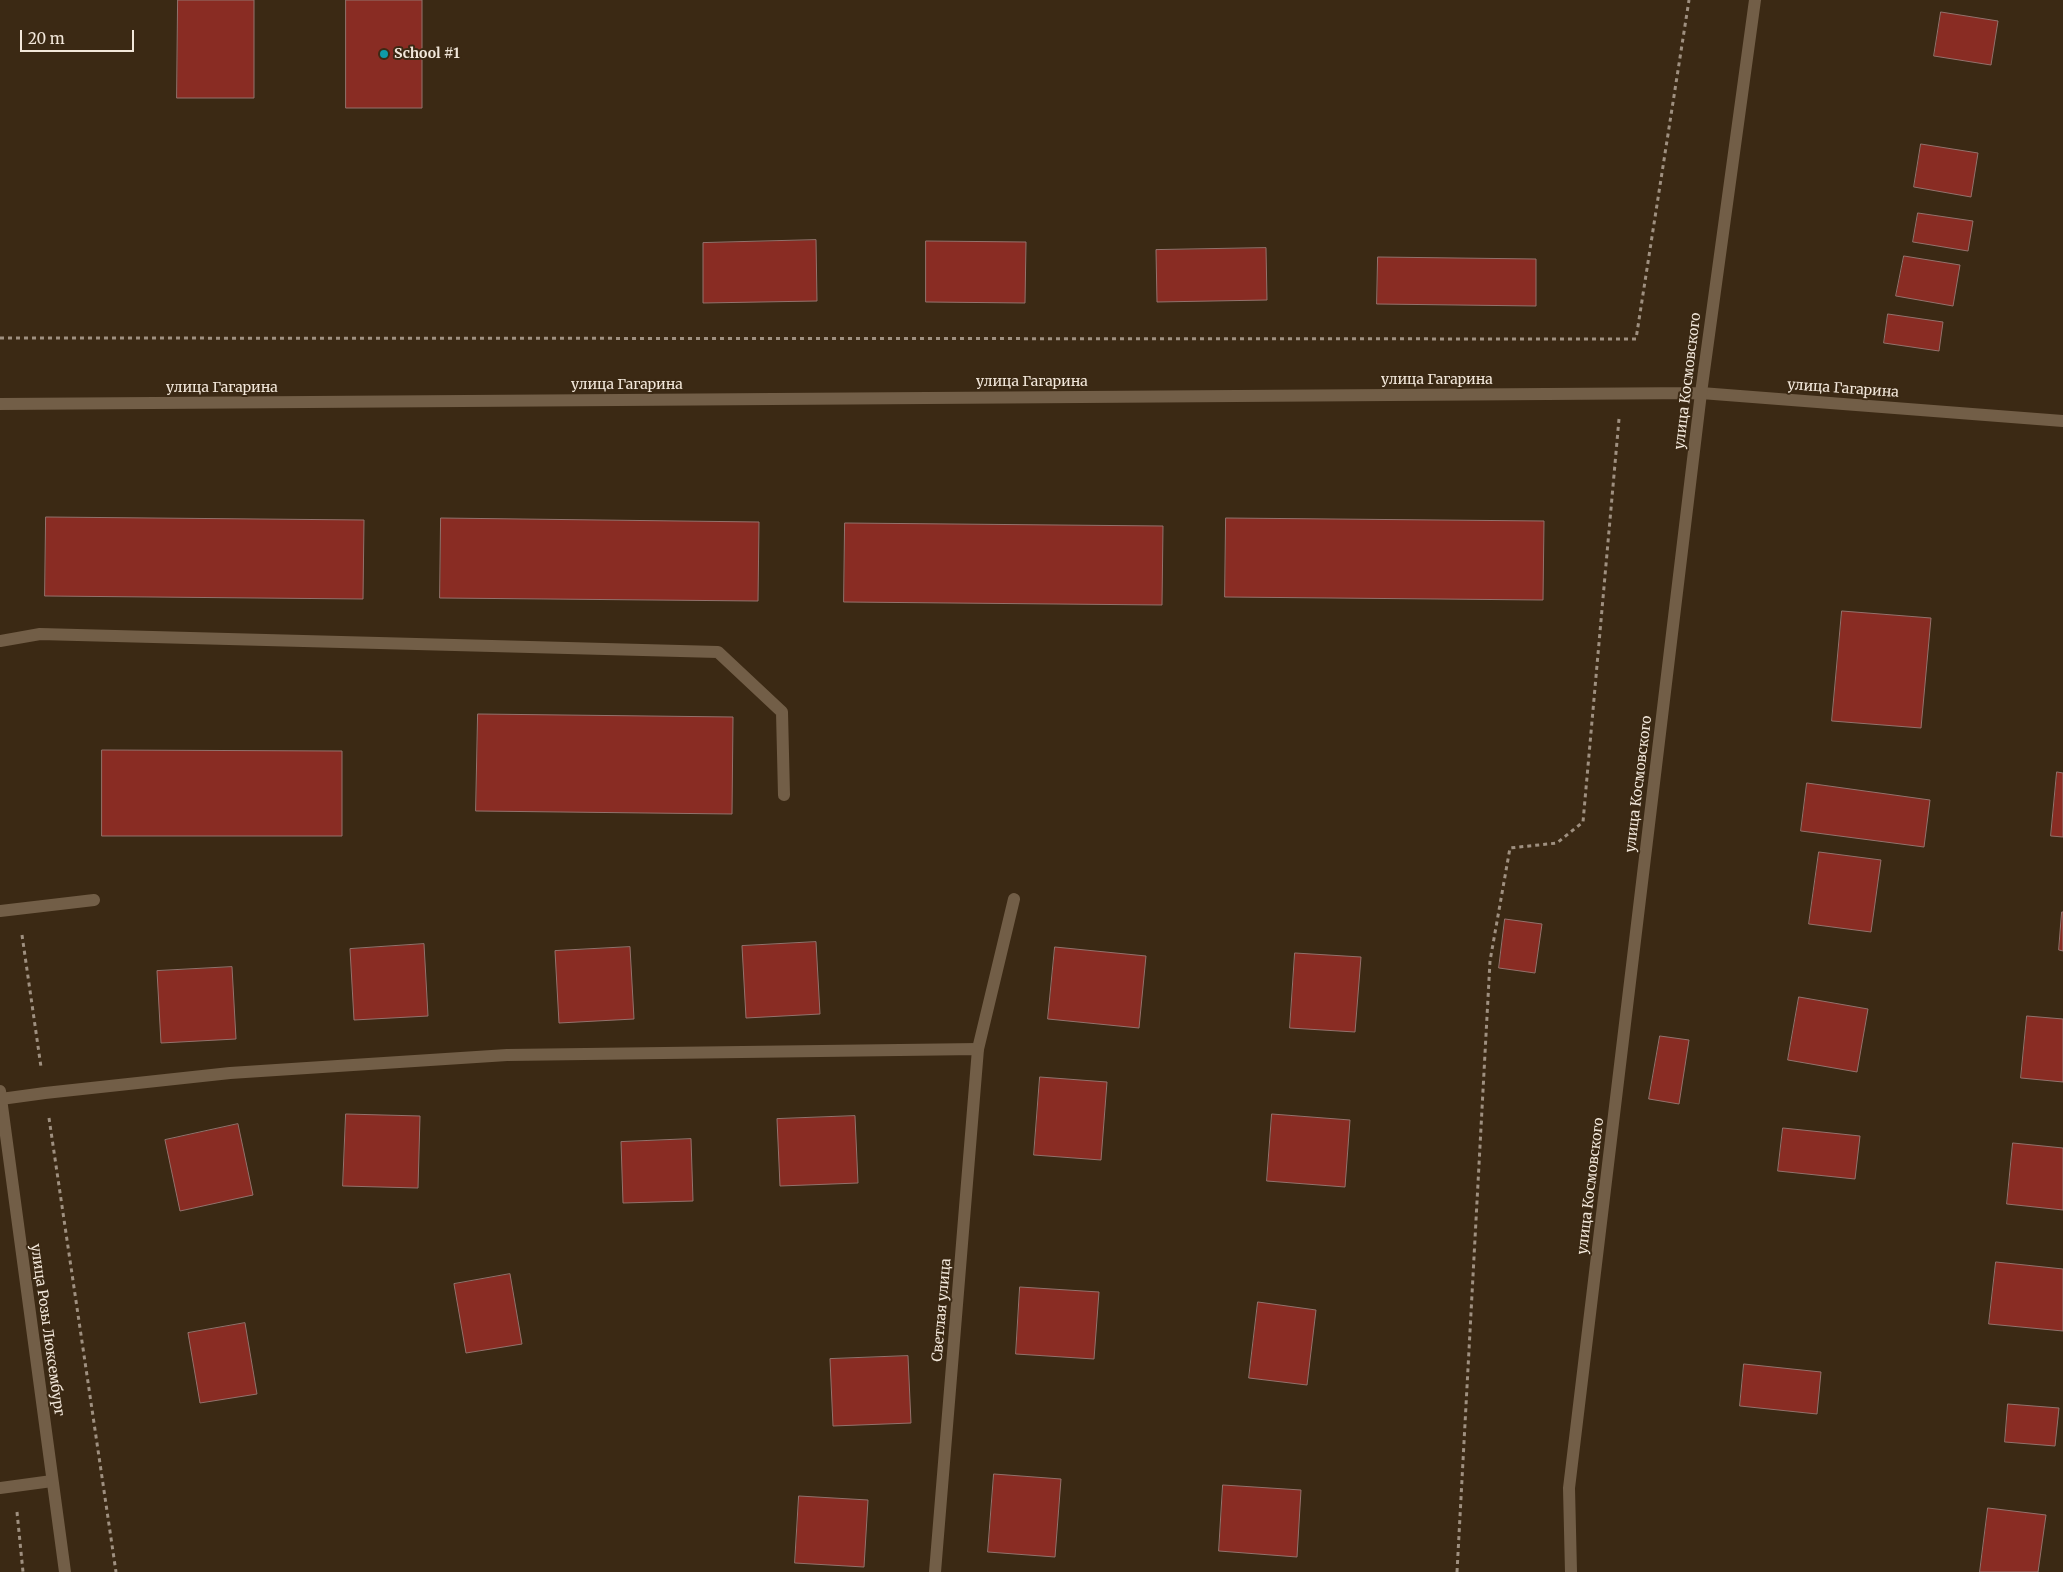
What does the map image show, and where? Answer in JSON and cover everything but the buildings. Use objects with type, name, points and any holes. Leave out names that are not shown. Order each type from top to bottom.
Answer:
[{"type":"street","name":"улица Космовского","points":[[1571,1572],[1569,1488],[1701,393],[1755,0]]},
{"type":"street","name":"улица Гагарина","points":[[0,404],[1701,393],[2063,421]]},
{"type":"street","points":[[0,641],[40,634],[718,652],[782,712],[784,795]]},
{"type":"street","name":"Светлая улица","points":[[936,1572],[978,1050],[1014,899]]},
{"type":"street","points":[[0,911],[94,900]]},
{"type":"street","points":[[1,1095],[45,1093],[230,1073],[507,1055],[978,1050]]},
{"type":"street","name":"улица Розы Люксембург","points":[[1,1095],[65,1572]]},
{"type":"street","points":[[0,1488],[52,1481]]},
{"type":"path","points":[[0,338],[1636,340],[1689,0]]},
{"type":"path","points":[[1457,1572],[1490,961],[1510,848],[1557,843],[1583,822],[1622,394]]},
{"type":"path","points":[[18,909],[116,1572]]},
{"type":"path","points":[[14,1486],[23,1572]]},
{"type":"place","name":"School #1","points":[[384,54]]}]
